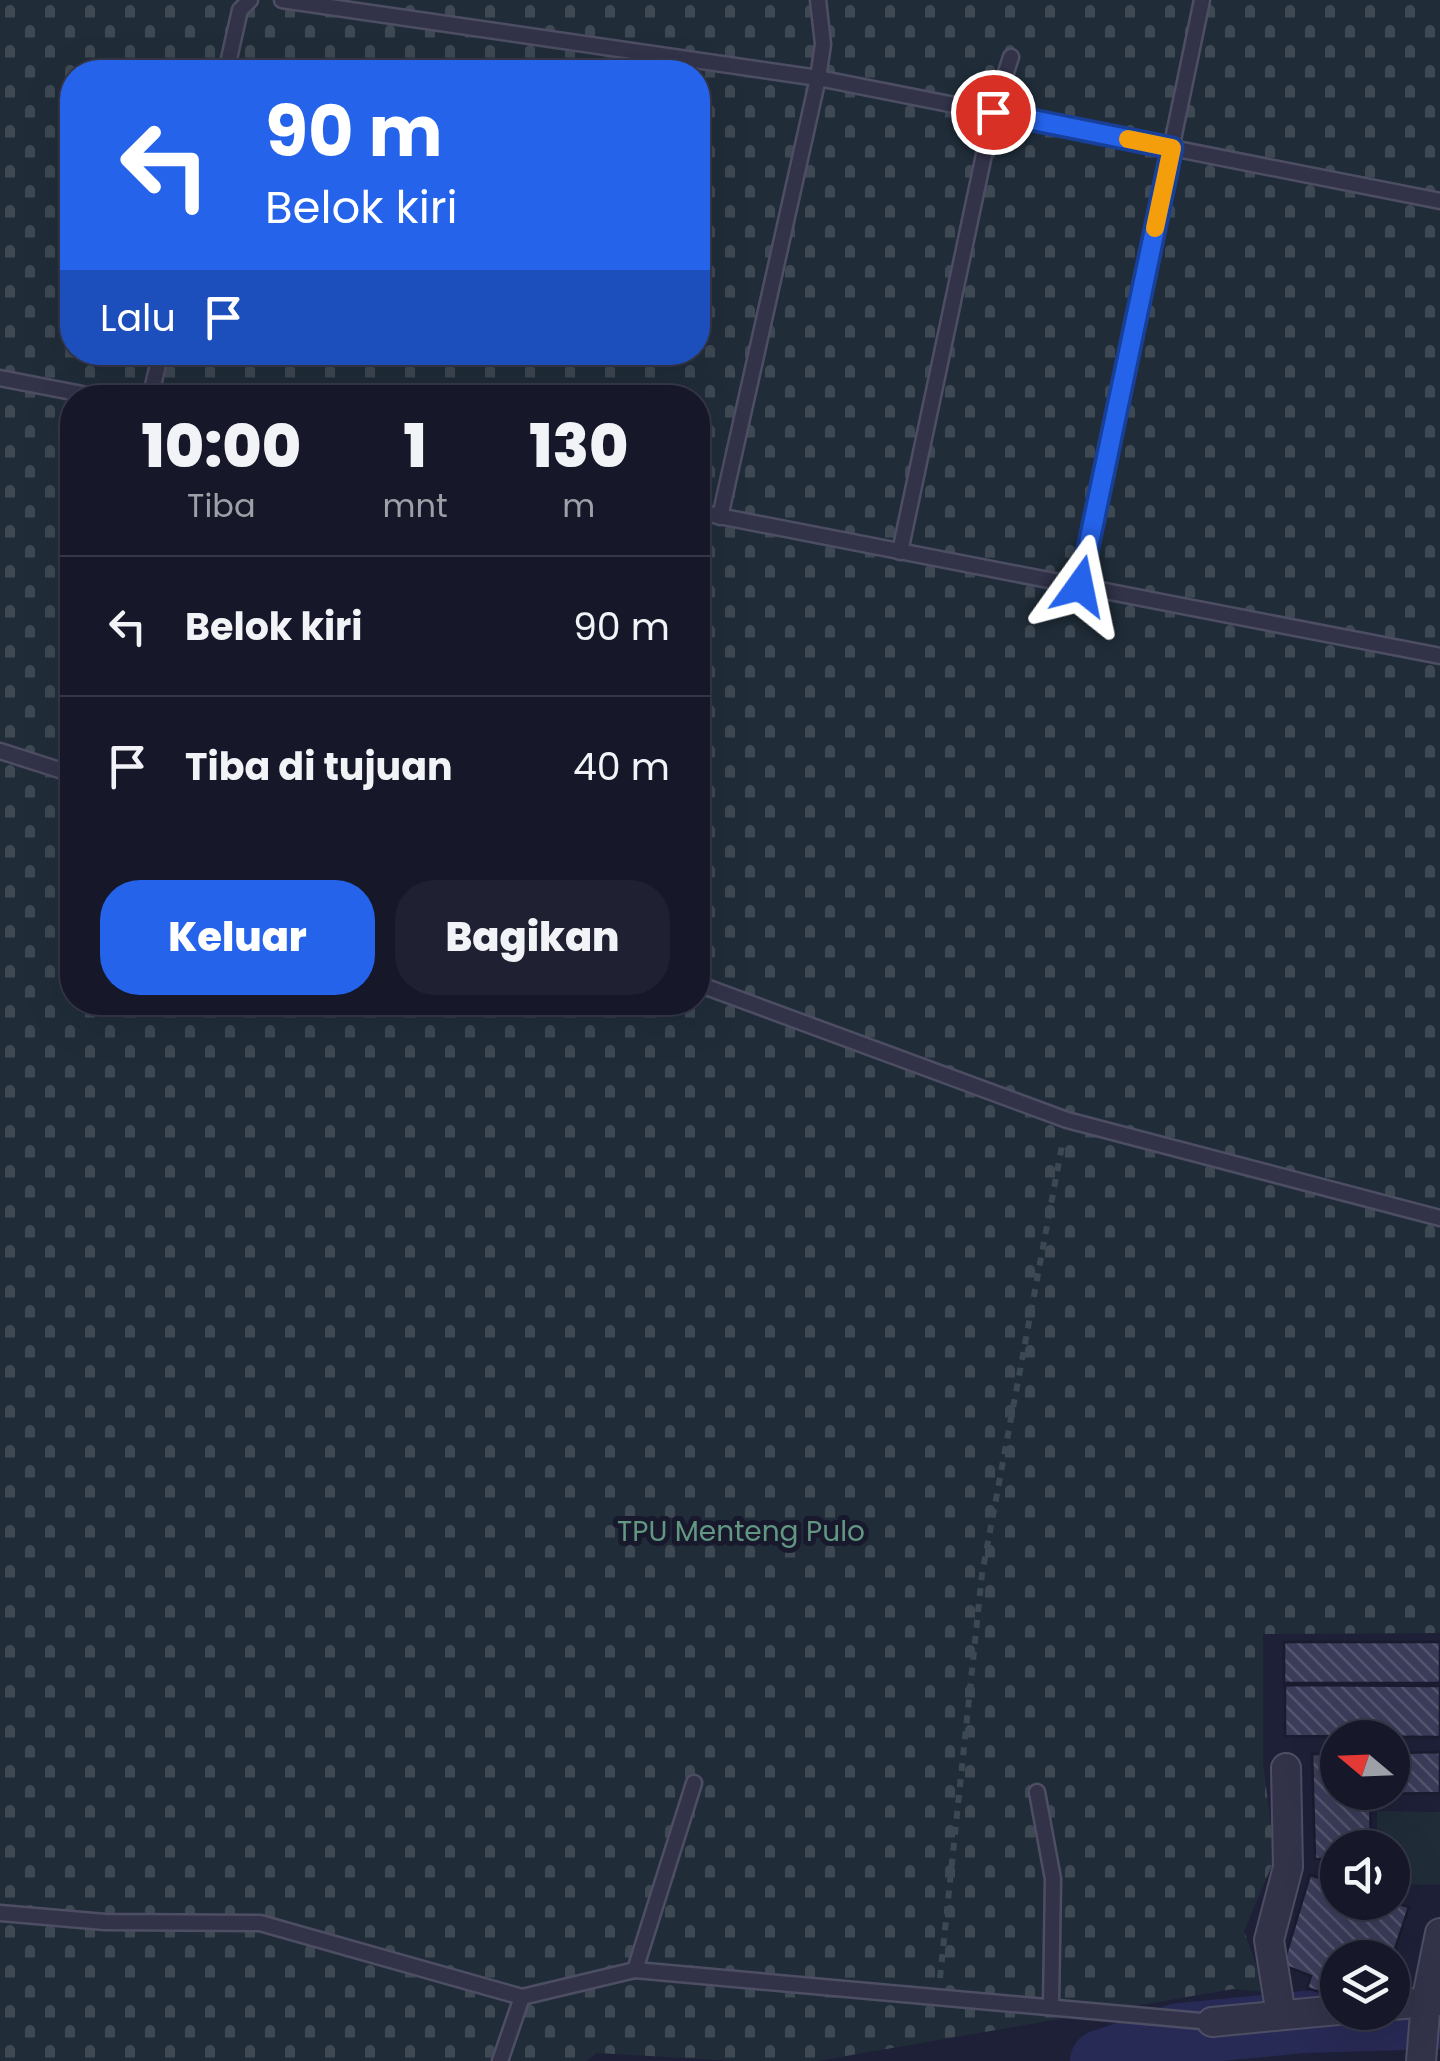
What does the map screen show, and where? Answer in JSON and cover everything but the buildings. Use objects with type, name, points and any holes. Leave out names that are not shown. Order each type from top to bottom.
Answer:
[{"type":"street","points":[[1281,2015],[1268,1940],[1288,1867],[1286,1768]]},
{"type":"street","points":[[1423,2053],[1440,1933]]},
{"type":"street","points":[[1212,2022],[1320,2012]]},
{"type":"lane","points":[[229,60],[240,10],[250,0]]},
{"type":"lane","points":[[282,0],[694,60]]},
{"type":"lane","points":[[720,517],[818,78],[822,44],[818,0]]},
{"type":"lane","points":[[1080,586],[1202,0]]},
{"type":"lane","points":[[900,552],[993,112],[1011,57]]},
{"type":"lane","points":[[710,62],[818,78],[1440,202]]},
{"type":"lane","points":[[0,378],[60,390]]},
{"type":"lane","points":[[710,515],[1440,656]]},
{"type":"lane","points":[[0,752],[60,770]]},
{"type":"lane","points":[[710,988],[1067,1120],[1440,1218]]},
{"type":"lane","points":[[635,1970],[694,1783]]},
{"type":"lane","points":[[1037,1792],[1053,1879],[1051,2007]]},
{"type":"lane","points":[[0,1914],[105,1922],[260,1923],[522,1997],[635,1970],[1212,2022]]},
{"type":"lane","points":[[500,2061],[522,1997]]},
{"type":"path","points":[[938,1997],[982,1574],[1067,1120]]},
{"type":"green space","name":"TPU Menteng Pulo","points":[[0,0],[1440,0],[1440,1633],[1263,1634],[1263,1762],[1275,1858],[1244,1931],[1266,1992],[1233,1989],[817,2061],[597,2053],[586,2061],[0,2061]]},
{"type":"green space","points":[[1377,1811],[1440,1812],[1440,1885],[1410,1884],[1410,1830],[1377,1830]]},
{"type":"waterway","points":[[1101,2061],[1179,2034],[1304,2022],[1440,2018]]},
{"type":"slow traffic","points":[[1128,139],[1172,148],[1155,228]]},
{"type":"route","points":[[993,112],[1172,148],[1080,586]]}]
